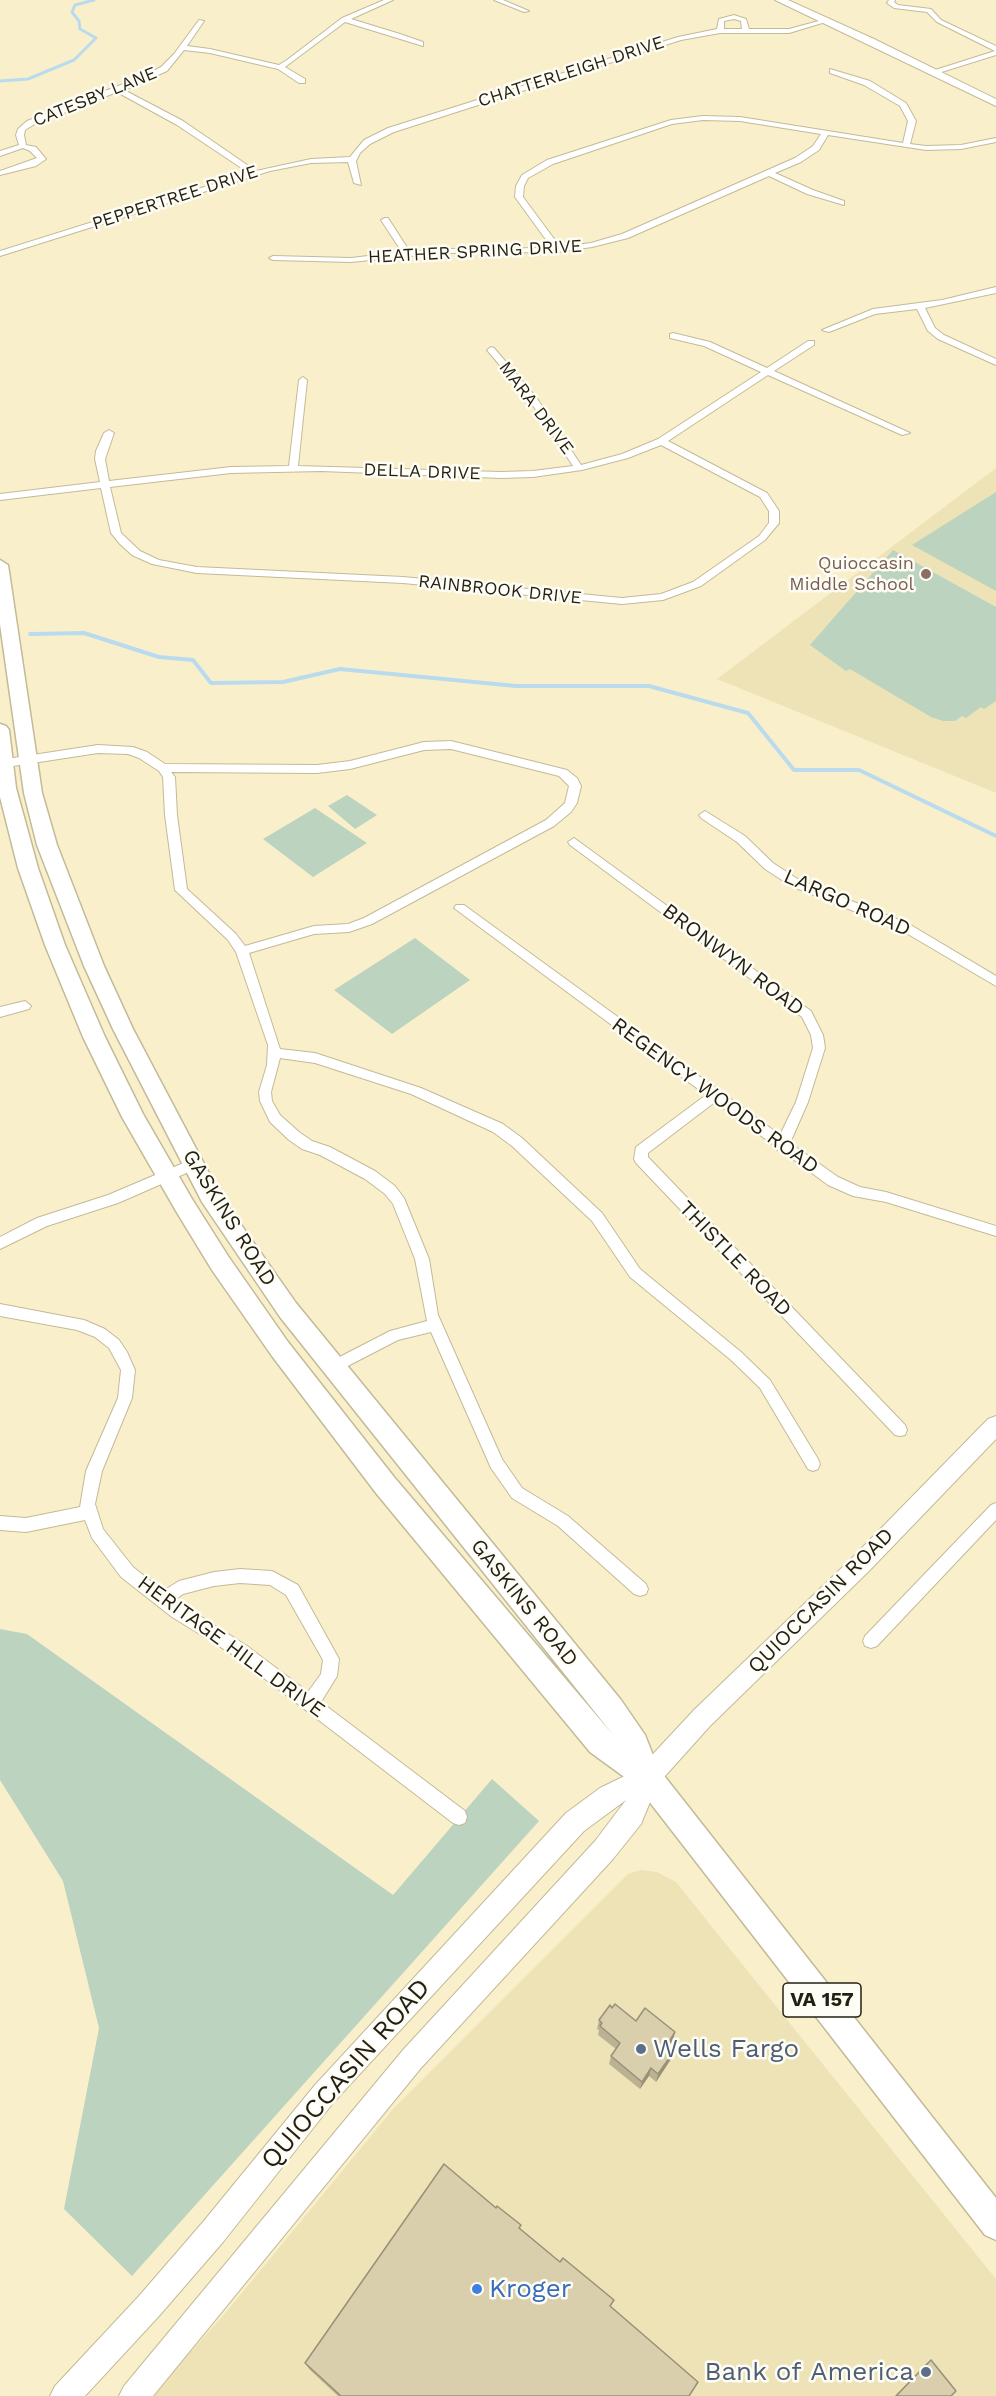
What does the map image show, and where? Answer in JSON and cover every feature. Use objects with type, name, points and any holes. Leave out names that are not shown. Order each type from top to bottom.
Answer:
[{"type":"main road","name":"GASKINS ROAD","points":[[0,565],[33,793],[64,894],[118,1019],[213,1202],[254,1263],[333,1367],[611,1709],[635,1744],[648,1777],[996,2224]]},
{"type":"main road","name":"GASKINS ROAD","points":[[0,730],[2,764],[28,868],[62,962],[94,1037],[128,1107],[220,1263],[280,1349],[385,1485],[600,1743],[648,1777]]},
{"type":"main road","name":"QUIOCCASIN ROAD","points":[[134,2396],[412,2059],[604,1850],[632,1815],[648,1777],[702,1718],[861,1564],[996,1425]]},
{"type":"main road","name":"QUIOCCASIN ROAD","points":[[65,2396],[149,2306],[213,2232],[324,2094],[567,1830],[609,1796],[648,1777]]},
{"type":"street","points":[[280,67],[290,62],[344,19],[390,0]]},
{"type":"street","points":[[497,0],[526,11]]},
{"type":"street","points":[[780,0],[996,103]]},
{"type":"street","points":[[915,0],[931,5],[939,21],[996,51]]},
{"type":"street","points":[[891,1],[896,7],[931,5]]},
{"type":"street","points":[[720,31],[721,20],[734,17],[744,20],[746,32]]},
{"type":"street","points":[[344,19],[420,44]]},
{"type":"street","name":"CATESBY LANE","points":[[23,146],[20,135],[27,124],[164,69],[201,21]]},
{"type":"street","name":"CHATTERLEIGH DRIVE","points":[[353,159],[367,142],[391,130],[680,38],[720,31],[789,31],[826,21]]},
{"type":"street","points":[[182,48],[210,51],[280,67],[302,81]]},
{"type":"street","points":[[934,73],[996,51]]},
{"type":"street","points":[[833,71],[861,80],[903,105],[912,121],[907,143]]},
{"type":"street","points":[[117,89],[180,123],[254,173]]},
{"type":"street","points":[[558,250],[519,197],[520,186],[525,177],[549,162],[659,124],[692,118],[740,118],[839,136],[944,148],[976,145],[996,140]]},
{"type":"street","name":"HEATHER SPRING DRIVE","points":[[273,258],[351,260],[440,251],[558,250],[592,245],[625,236],[808,155],[816,148],[826,132]]},
{"type":"street","points":[[907,143],[959,141],[996,132]]},
{"type":"street","name":"CATESBY LANE","points":[[0,154],[23,146],[33,149],[42,159],[33,164],[0,173]]},
{"type":"street","points":[[353,159],[358,183]]},
{"type":"street","name":"PEPPERTREE DRIVE","points":[[0,254],[254,173],[298,163],[353,159]]},
{"type":"street","points":[[769,173],[841,203]]},
{"type":"street","points":[[385,220],[407,254]]},
{"type":"street","points":[[826,330],[866,314],[920,306],[996,290]]},
{"type":"street","points":[[920,306],[932,329],[941,338],[996,362]]},
{"type":"street","points":[[673,336],[698,340],[905,433]]},
{"type":"street","name":"DELLA DRIVE","points":[[0,497],[214,471],[293,468],[501,475],[533,474],[579,468],[626,456],[661,441],[811,343]]},
{"type":"street","name":"MARA DRIVE","points":[[491,350],[533,399],[579,468]]},
{"type":"street","points":[[293,468],[303,380]]},
{"type":"street","points":[[106,484],[100,451],[109,433]]},
{"type":"street","name":"RAINBROOK DRIVE","points":[[106,484],[116,533],[136,553],[169,566],[196,570],[403,580],[553,596],[634,600],[663,597],[697,584],[762,538],[771,529],[775,519],[769,501],[753,488],[661,441]]},
{"type":"street","points":[[163,768],[317,769],[350,765],[424,746],[452,745],[563,773],[573,781],[575,786],[571,803],[550,823],[368,921],[349,928],[314,930],[242,951]]},
{"type":"street","points":[[2,764],[99,749],[129,750],[143,755],[163,768],[169,777],[171,815],[182,890],[232,937],[242,951],[274,1045],[265,1092],[266,1101],[275,1118],[307,1145],[325,1151],[361,1170],[390,1190],[399,1202],[422,1259],[431,1315],[496,1463],[517,1493],[563,1521],[640,1589]]},
{"type":"street","name":"LARGO ROAD","points":[[705,815],[741,839],[769,866],[795,884],[905,927],[996,982]]},
{"type":"street","name":"BRONWYN ROAD","points":[[574,842],[807,1014],[817,1035],[819,1048],[801,1102],[782,1146]]},
{"type":"street","name":"REGENCY WOODS ROAD","points":[[460,908],[815,1171],[843,1187],[996,1231]]},
{"type":"street","points":[[0,1012],[25,1006]]},
{"type":"street","points":[[274,1053],[315,1059],[407,1088],[485,1121],[517,1142],[597,1217],[635,1273],[736,1356],[765,1384],[813,1464]]},
{"type":"street","name":"THISTLE ROAD","points":[[714,1096],[649,1144],[641,1151],[641,1159],[900,1430]]},
{"type":"street","points":[[0,1243],[42,1221],[113,1199],[193,1164]]},
{"type":"street","name":"HERITAGE HILL DRIVE","points":[[0,1310],[80,1324],[100,1333],[114,1344],[122,1356],[128,1370],[125,1398],[92,1479],[87,1503],[97,1533],[127,1572],[226,1643],[241,1651],[459,1817]]},
{"type":"street","points":[[333,1367],[395,1335],[435,1325]]},
{"type":"street","points":[[872,1641],[996,1510]]},
{"type":"street","points":[[0,1523],[26,1525],[89,1512]]},
{"type":"street","points":[[164,1600],[179,1588],[214,1579],[240,1576],[272,1578],[292,1590],[331,1659],[329,1676],[310,1704]]},
{"type":"shaded area","name":"Quioccasin Middle School","points":[[996,468],[996,793],[717,679]]},
{"type":"shaded area","points":[[641,1870],[657,1872],[676,1882],[996,2279],[996,2396],[150,2396],[223,2316],[393,2109],[628,1874]]},
{"type":"green space","points":[[996,492],[996,591],[912,545]]},
{"type":"green space","points":[[893,550],[996,607],[996,701],[984,709],[981,707],[966,718],[962,716],[955,721],[943,721],[931,717],[850,669],[846,671],[810,645]]},
{"type":"green space","points":[[347,795],[377,815],[355,829],[328,806]]},
{"type":"green space","points":[[315,808],[367,843],[313,877],[263,839]]},
{"type":"green space","points":[[415,938],[470,980],[392,1034],[334,990]]},
{"type":"green space","points":[[0,1629],[27,1634],[393,1895],[492,1779],[539,1821],[132,2276],[64,2209],[99,2028],[63,1881],[0,1780]]},
{"type":"building","name":"Wells Fargo","points":[[615,2004],[636,2021],[645,2008],[675,2032],[667,2045],[674,2051],[658,2074],[651,2068],[642,2082],[611,2056],[620,2043],[600,2026],[602,2023],[599,2020],[610,2005],[612,2008]]},
{"type":"building","name":"Kroger","points":[[444,2164],[496,2208],[497,2206],[521,2225],[519,2228],[560,2262],[563,2258],[614,2300],[610,2306],[698,2382],[689,2396],[341,2396],[305,2363]]},
{"type":"building","name":"Bank of America","points":[[931,2360],[956,2391],[951,2396],[896,2396]]},
{"type":"waterway","points":[[0,81],[28,79],[74,60],[96,38],[80,29],[79,21],[72,12],[75,5],[94,0]]},
{"type":"waterway","points":[[30,634],[84,633],[159,657],[193,660],[211,683],[283,682],[340,669],[516,686],[649,686],[748,713],[794,770],[859,770],[996,836]]},
{"type":"place","name":"Quioccasin Middle School","points":[[926,574]]},
{"type":"place","name":"Wells Fargo","points":[[641,2049]]},
{"type":"place","name":"Kroger","points":[[477,2289]]},
{"type":"place","name":"Bank of America","points":[[926,2372]]}]
